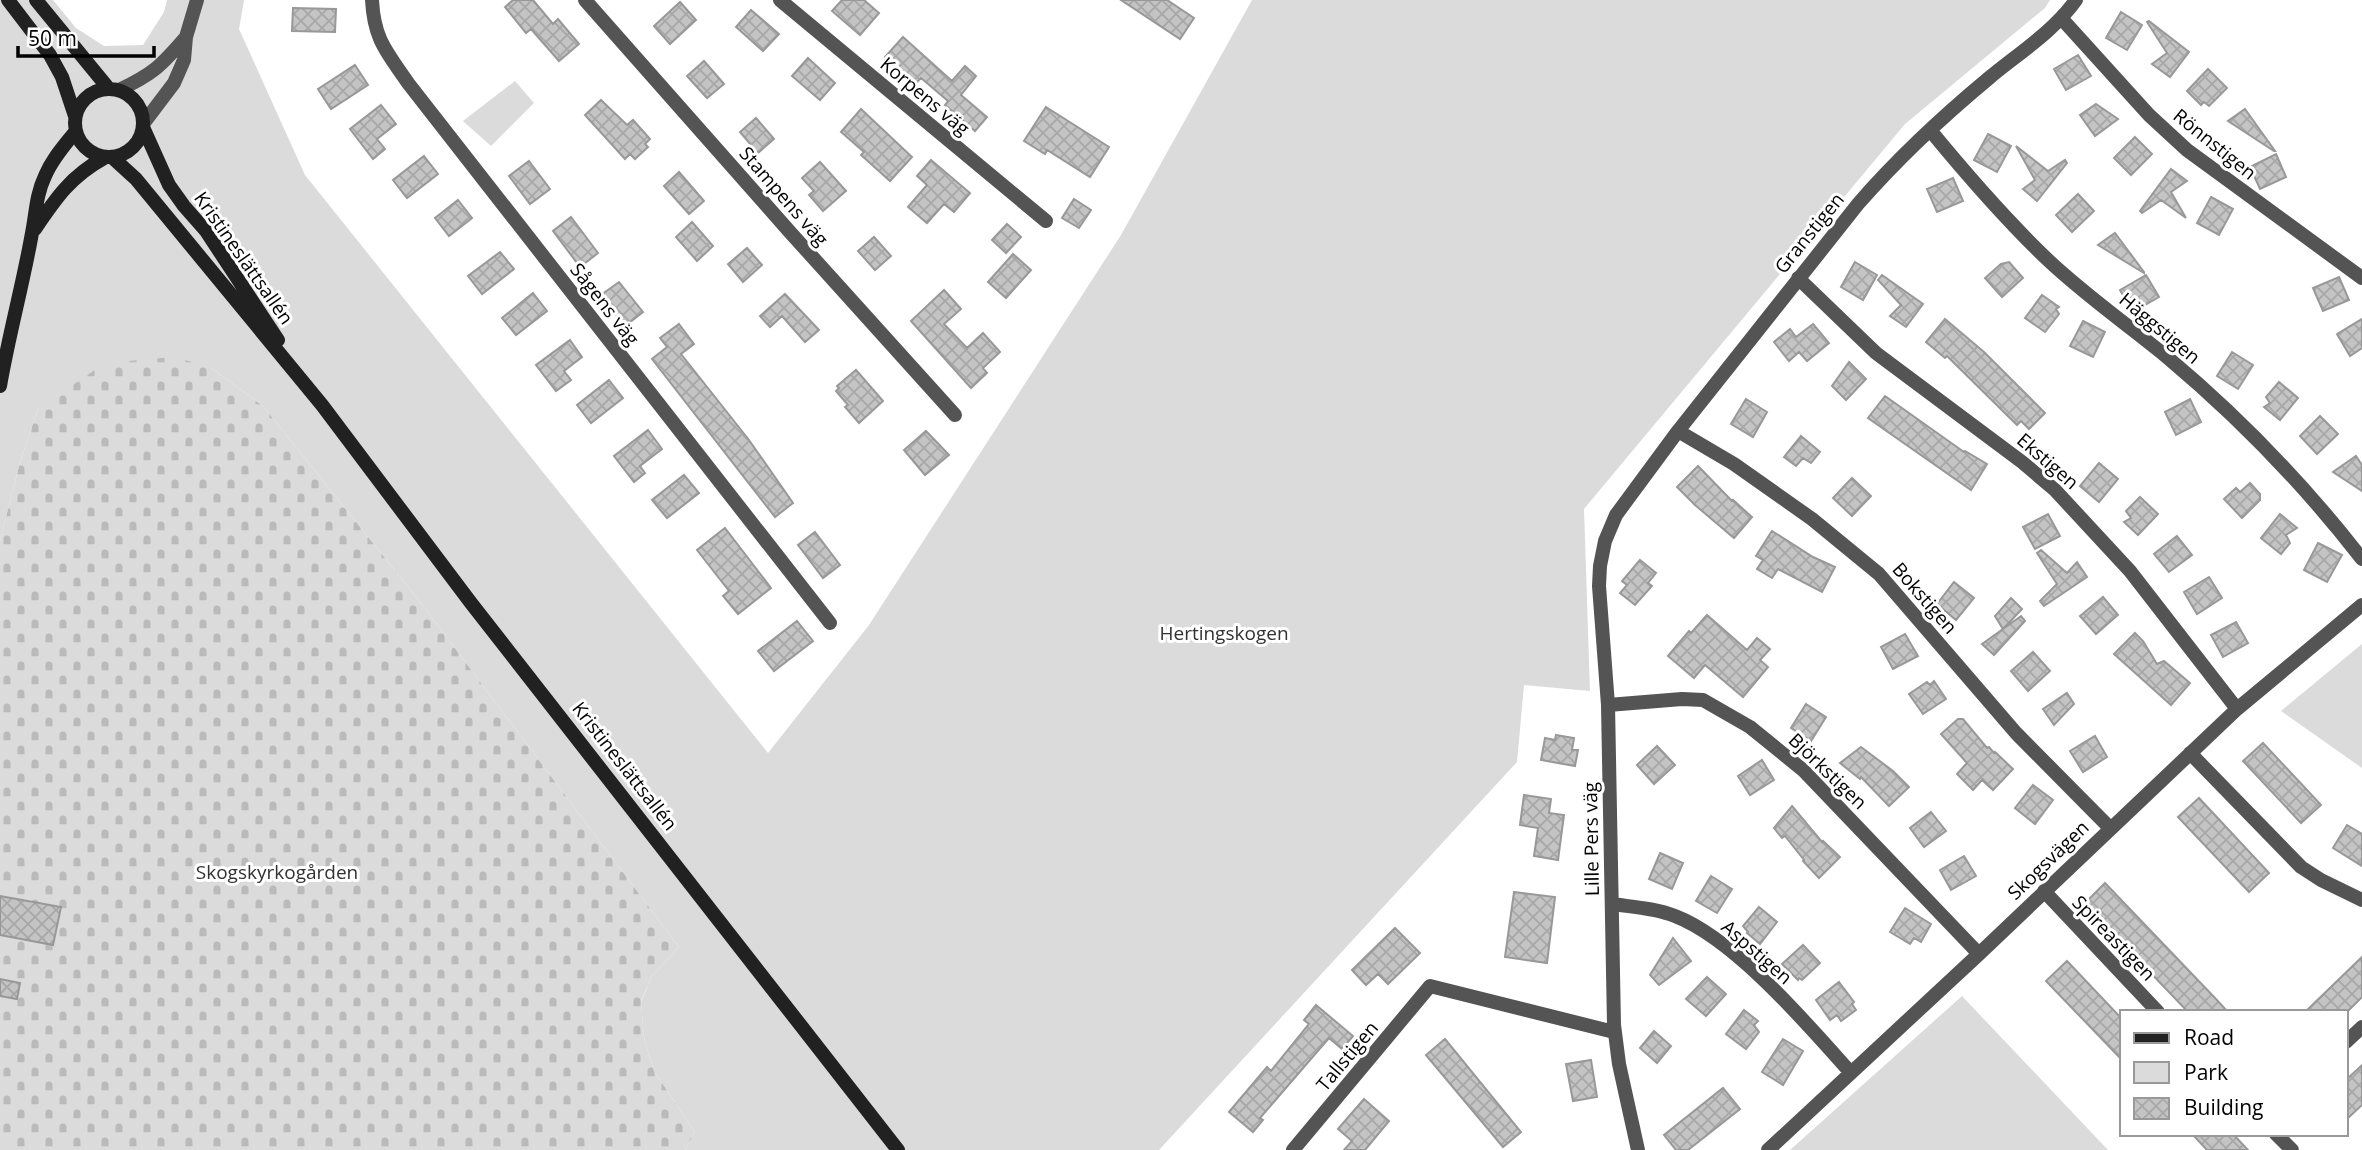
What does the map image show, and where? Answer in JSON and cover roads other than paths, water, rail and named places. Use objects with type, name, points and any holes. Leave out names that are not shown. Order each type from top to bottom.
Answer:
[{"type":"street","points":[[8,0],[50,55],[62,76],[75,116],[75,132],[81,144],[91,153],[108,158]]},
{"type":"street","points":[[32,233],[75,176],[133,148],[140,138],[143,126],[142,113],[136,103],[129,95],[114,89],[36,0]]},
{"type":"street","points":[[143,126],[174,83],[184,60],[186,37],[197,0]]},
{"type":"street","name":"Sågens väg","points":[[372,0],[373,23],[383,47],[408,83],[830,622]]},
{"type":"street","name":"Stampens väg","points":[[585,0],[789,232],[955,415]]},
{"type":"street","name":"Korpens väg","points":[[780,0],[1046,221]]},
{"type":"street","name":"Granstigen","points":[[1611,526],[1616,515],[1678,431],[1857,204],[1930,130],[2062,19],[2076,0]]},
{"type":"street","name":"Rönnstigen","points":[[2062,19],[2149,115],[2187,150],[2362,278]]},
{"type":"street","points":[[75,116],[79,105],[87,96],[97,90],[114,89],[143,79],[161,66],[186,37]]},
{"type":"street","name":"Kristineslättsallén","points":[[143,126],[169,185],[206,230],[322,405]]},
{"type":"street","name":"Häggstigen","points":[[1930,130],[2000,213],[2050,262],[2165,356],[2254,435],[2322,508],[2362,559]]},
{"type":"street","points":[[0,386],[10,327],[32,233],[36,198],[55,156],[75,132]]},
{"type":"street","name":"Kristineslättsallén","points":[[108,158],[136,179],[322,405],[455,582],[898,1150]]},
{"type":"street","name":"Ekstigen","points":[[1798,278],[1876,353],[2022,462],[2055,490],[2130,571],[2237,709]]},
{"type":"street","name":"Bokstigen","points":[[1678,431],[1734,464],[1812,519],[1879,574],[2016,733],[2110,828]]},
{"type":"street","name":"Lille Pers väg","points":[[1611,526],[1600,566],[1600,586],[1608,705],[1614,1032],[1623,1088],[1638,1150]]},
{"type":"street","name":"Skogsvägen","points":[[1768,1150],[2237,709],[2362,605]]},
{"type":"street","name":"Björkstigen","points":[[1608,705],[1682,699],[1703,700],[1751,727],[1803,770],[1979,954]]},
{"type":"street","points":[[2190,753],[2301,867],[2362,900]]},
{"type":"street","name":"Spireastigen","points":[[2044,891],[2156,1010]]},
{"type":"street","name":"Aspstigen","points":[[1612,904],[1655,909],[1700,928],[1771,988],[1851,1073]]},
{"type":"street","name":"Tallstigen","points":[[1293,1150],[1430,986],[1614,1032]]},
{"type":"street","points":[[2348,1040],[2362,1027]]},
{"type":"street","points":[[2278,1136],[2292,1150]]},
{"type":"park label","name":"Hertingskogen","points":[[1224,633]]},
{"type":"park label","name":"Skogskyrkogården","points":[[277,872]]}]
